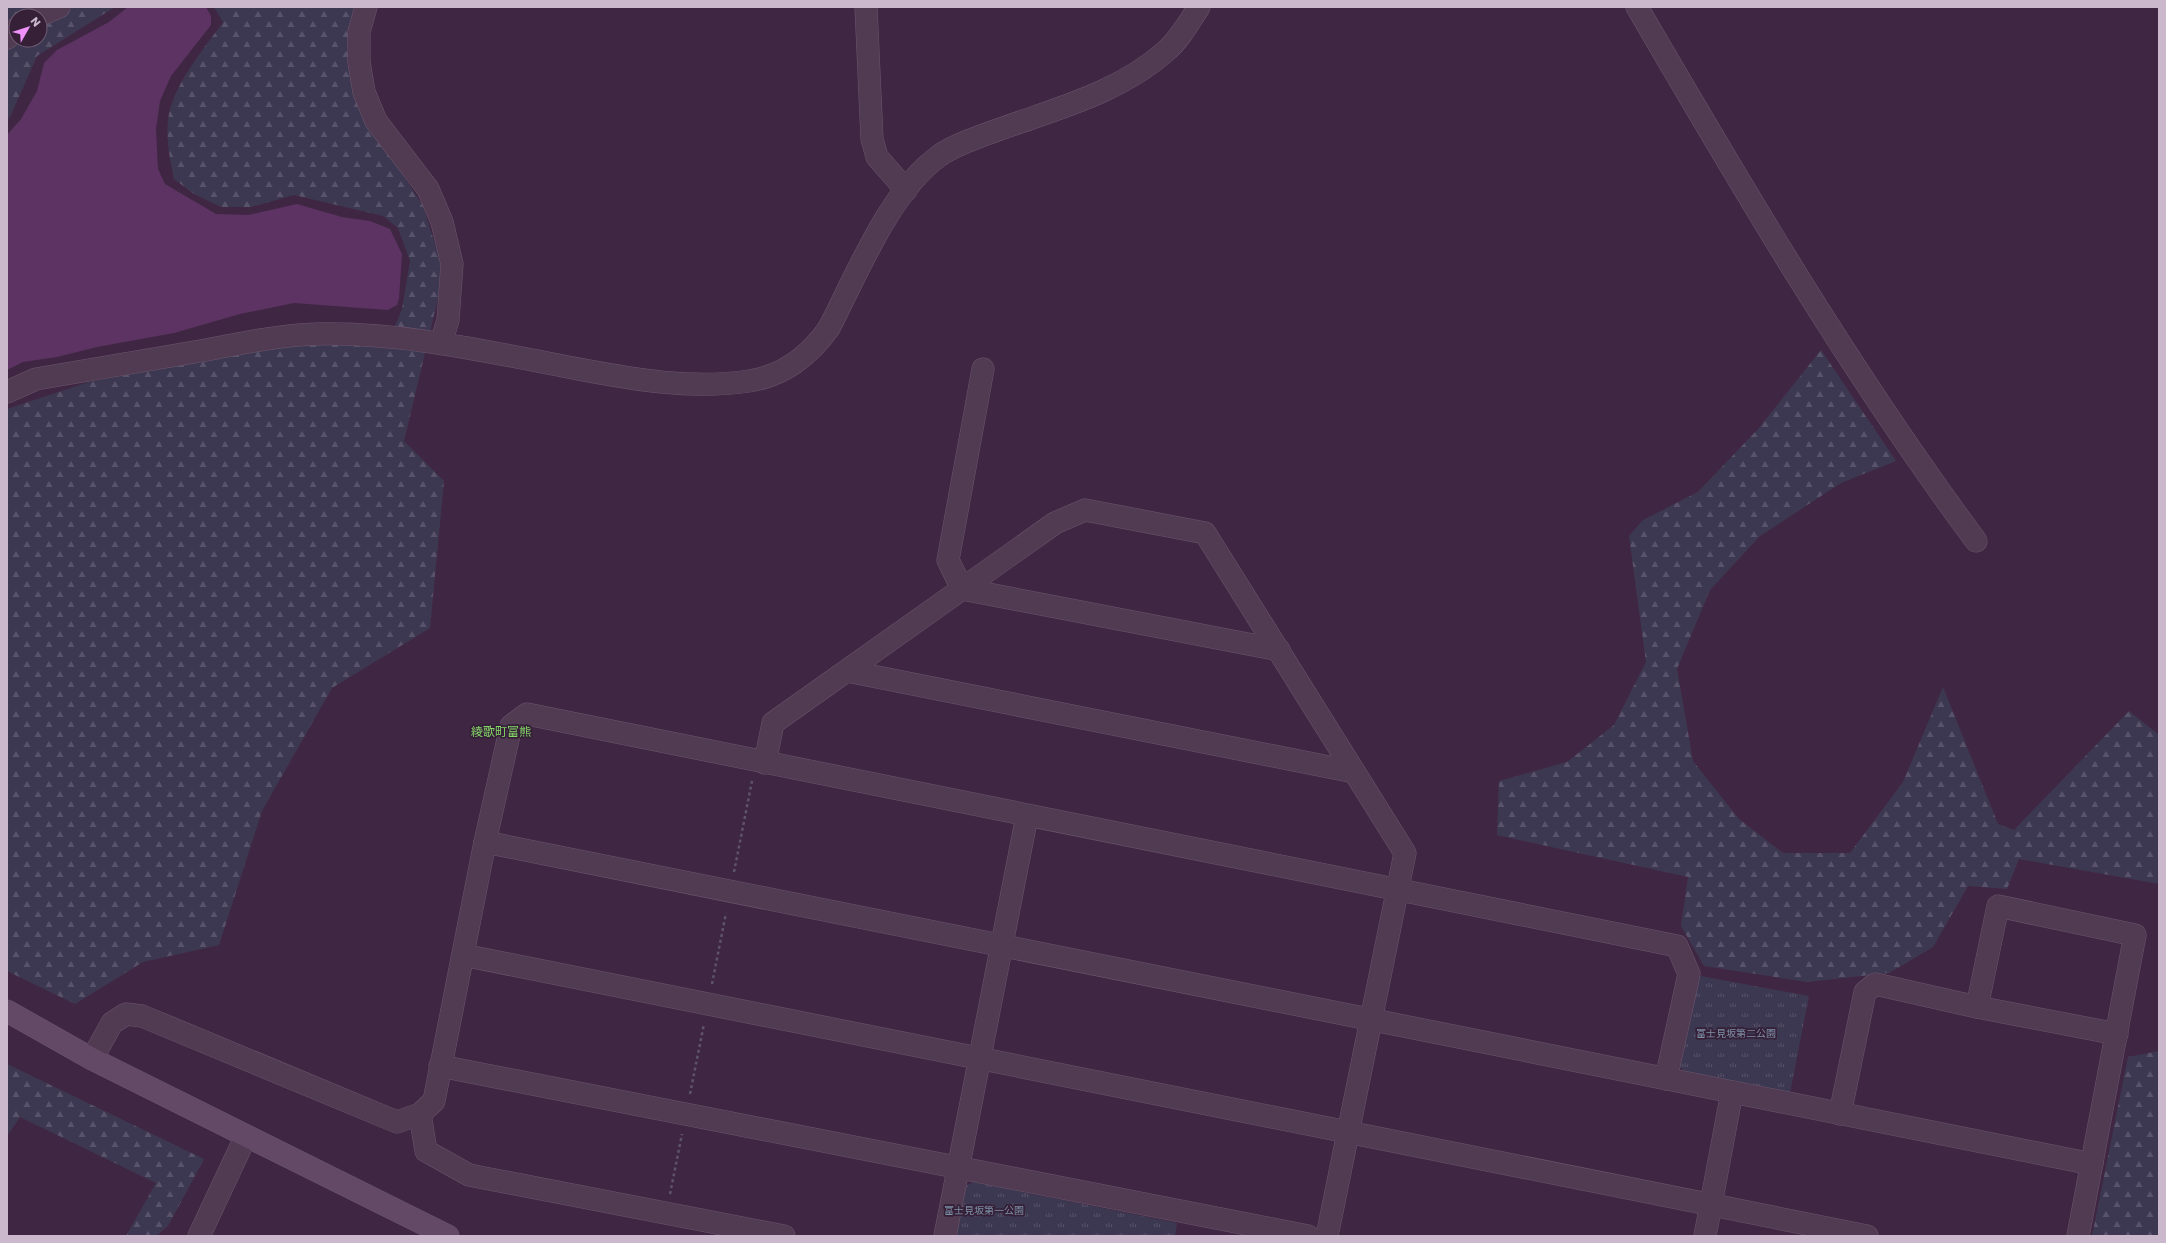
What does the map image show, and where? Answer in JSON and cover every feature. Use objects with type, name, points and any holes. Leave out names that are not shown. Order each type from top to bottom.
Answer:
[{"type":"street","points":[[48,12],[59,7]]},
{"type":"street","points":[[366,7],[359,32],[359,62],[364,92],[376,121],[428,189],[442,222],[452,264],[448,320],[441,343]]},
{"type":"street","points":[[866,7],[872,139],[877,157],[906,190]]},
{"type":"street","points":[[7,392],[36,379],[246,343],[315,334],[375,335],[441,343],[643,381],[691,385],[751,381],[793,365],[819,343],[829,328],[891,210],[916,177],[940,155],[981,136],[1095,96],[1124,80],[1167,50],[1179,37],[1199,7]]},
{"type":"street","points":[[1637,7],[1748,197],[1838,340],[1926,473],[1976,540]]},
{"type":"street","points":[[962,590],[948,560],[983,369]]},
{"type":"street","points":[[765,763],[773,723],[847,672],[1055,522],[1085,510],[1205,533],[1405,853],[1399,889],[1327,1236]]},
{"type":"street","points":[[962,590],[1279,650]]},
{"type":"street","points":[[847,672],[1354,772]]},
{"type":"street","points":[[92,1059],[112,1023],[126,1014],[142,1016],[397,1122],[420,1114],[434,1101],[485,842],[511,726],[527,714],[1677,946],[1689,974],[1666,1079]]},
{"type":"street","points":[[945,1236],[1027,816]]},
{"type":"street","points":[[485,842],[1002,948],[1372,1020],[2092,1164]]},
{"type":"street","points":[[1976,1007],[1998,906],[2135,936],[2078,1236]]},
{"type":"street","points":[[463,955],[1867,1236]]},
{"type":"street","points":[[1840,1114],[1865,992],[1875,984],[1976,1007],[2117,1034]]},
{"type":"street","points":[[7,1011],[92,1059],[448,1236]]},
{"type":"street","points":[[440,1066],[1308,1236]]},
{"type":"street","points":[[1705,1236],[1732,1092]]},
{"type":"street","points":[[420,1114],[426,1151],[469,1174],[784,1236]]},
{"type":"street","points":[[199,1236],[246,1136]]},
{"type":"green space","points":[[7,7],[115,7],[37,56],[10,117],[7,120]]},
{"type":"green space","points":[[214,7],[362,7],[358,106],[423,206],[444,273],[404,441],[444,481],[430,628],[332,688],[262,811],[219,945],[143,962],[75,1004],[7,971],[7,409],[89,382],[231,355],[309,344],[387,346],[402,309],[410,261],[398,228],[383,216],[294,195],[251,207],[221,207],[194,194],[174,179],[168,143],[168,121],[170,108],[182,82],[198,56],[223,22]]},
{"type":"green space","points":[[1821,350],[1896,461],[1841,483],[1760,536],[1710,590],[1677,669],[1693,761],[1739,819],[1783,853],[1850,853],[1903,782],[1943,687],[1998,824],[2014,830],[2129,711],[2159,735],[2159,884],[2019,859],[2007,889],[1968,886],[1933,947],[1889,973],[1807,982],[1704,966],[1681,926],[1688,877],[1497,835],[1499,781],[1567,762],[1614,725],[1646,662],[1629,536],[1643,520],[1698,492],[1759,428]]},
{"type":"green space","name":"富士見坂第二公園","points":[[1695,975],[1809,996],[1790,1093],[1685,1073],[1678,1064]]},
{"type":"green space","points":[[2159,1051],[2159,1236],[2092,1236],[2128,1057]]},
{"type":"green space","points":[[7,1064],[204,1159],[168,1226],[156,1236],[126,1236],[156,1183],[20,1117],[7,1136]]},
{"type":"green space","name":"富士見坂第一公園","points":[[973,1182],[1177,1223],[1175,1236],[953,1236],[962,1189]]},
{"type":"shaded area","points":[[128,7],[206,7],[211,16],[211,25],[171,76],[160,101],[156,129],[158,169],[165,184],[216,214],[248,215],[297,204],[342,217],[370,221],[390,229],[402,254],[399,299],[397,305],[388,310],[294,303],[240,314],[174,333],[97,347],[57,357],[23,362],[7,370],[7,135],[21,119],[37,91],[44,63],[57,50],[109,22]]},
{"type":"district","name":"綾歌町富熊","points":[[501,732]]}]
